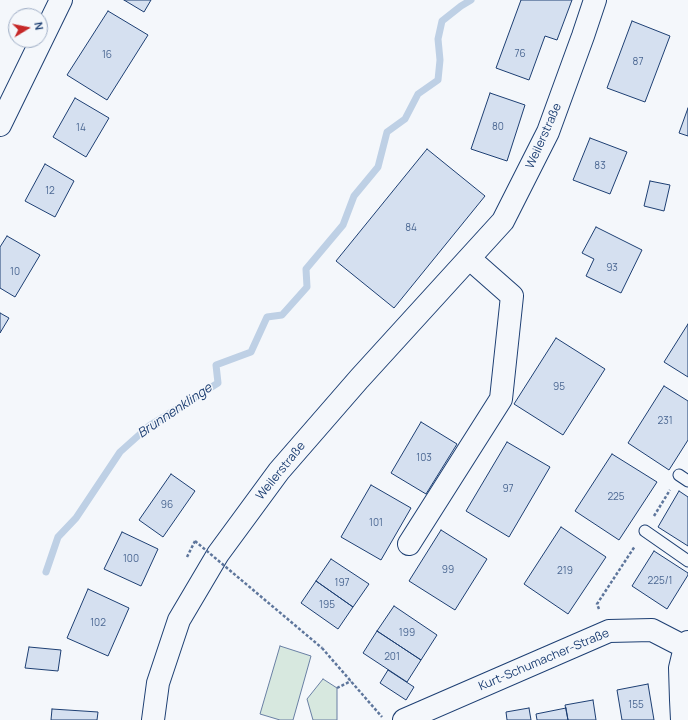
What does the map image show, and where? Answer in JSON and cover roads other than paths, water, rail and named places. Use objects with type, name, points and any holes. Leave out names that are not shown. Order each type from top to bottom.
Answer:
[{"type":"street","points":[[0,125],[60,0]]},
{"type":"street","name":"Weilerstraße","points":[[153,720],[158,683],[179,620],[218,554],[279,471],[358,379],[470,259],[503,221],[548,132],[583,36],[594,0]]},
{"type":"street","points":[[410,544],[501,399],[512,296],[470,259]]},
{"type":"street","name":"Kurt-Schumacher-Straße","points":[[404,720],[609,631],[652,630],[687,644],[680,668],[682,720]]},
{"type":"lane","points":[[645,531],[688,561]]},
{"type":"waterway","name":"Brunnenklinge","points":[[46,572],[58,537],[76,518],[120,452],[149,426],[218,383],[216,365],[251,352],[267,317],[282,315],[307,287],[306,269],[343,225],[354,196],[378,167],[387,132],[405,119],[418,94],[438,80],[440,60],[438,39],[442,21],[471,0]]}]
